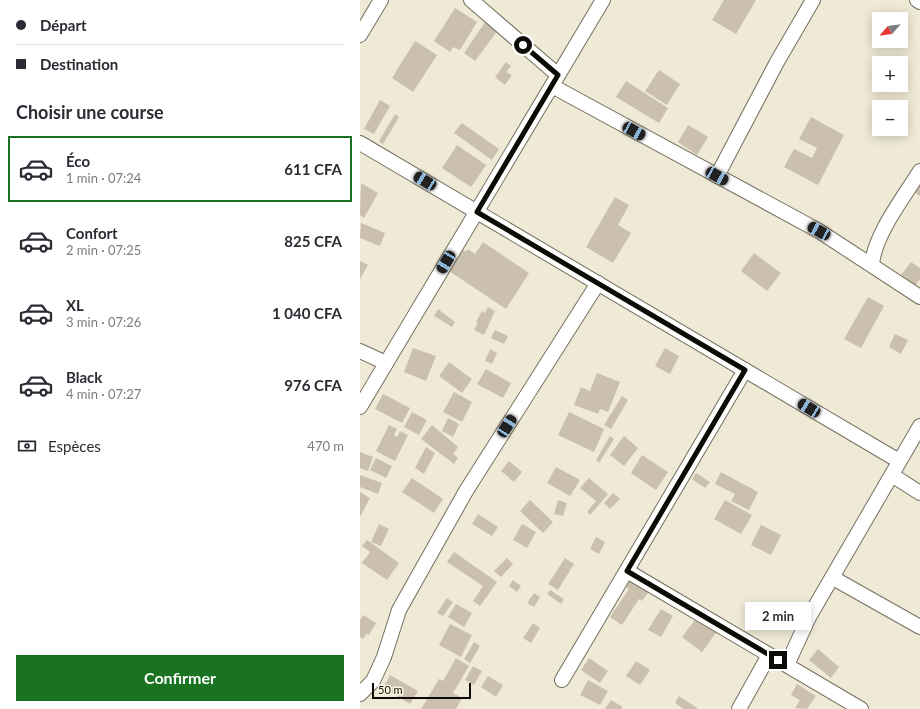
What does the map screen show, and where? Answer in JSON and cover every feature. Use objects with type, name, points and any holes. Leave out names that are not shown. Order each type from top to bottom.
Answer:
[{"type":"street","points":[[360,35],[381,0]]},
{"type":"street","points":[[360,407],[603,0]]},
{"type":"street","points":[[717,176],[777,62],[814,0]]},
{"type":"street","points":[[476,2],[555,81],[717,176],[819,231],[920,297]]},
{"type":"street","points":[[360,143],[899,461]]},
{"type":"street","points":[[872,265],[877,241],[920,171]]},
{"type":"street","points":[[360,694],[372,681],[384,657],[399,610],[466,491],[598,283]]},
{"type":"street","points":[[360,351],[386,363]]},
{"type":"street","points":[[562,680],[745,370]]},
{"type":"street","points":[[787,665],[809,617],[920,426]]},
{"type":"street","points":[[892,475],[920,493]]},
{"type":"street","points":[[627,571],[861,709]]},
{"type":"street","points":[[833,578],[920,627]]},
{"type":"street","points":[[739,709],[769,655]]},
{"type":"building","points":[[724,0],[756,0],[736,34],[712,20]]},
{"type":"building","points":[[455,8],[477,22],[460,50],[453,47],[450,52],[434,41]]},
{"type":"building","points":[[486,21],[498,30],[475,61],[464,53]]},
{"type":"building","points":[[415,41],[437,55],[413,92],[392,78]]},
{"type":"building","points":[[506,62],[511,66],[506,72],[512,75],[505,85],[495,77]]},
{"type":"building","points":[[659,70],[680,84],[667,105],[645,91]]},
{"type":"building","points":[[626,81],[668,108],[659,123],[616,97]]},
{"type":"building","points":[[380,100],[390,106],[374,134],[364,129]]},
{"type":"building","points":[[395,114],[399,117],[383,144],[379,141]]},
{"type":"building","points":[[811,117],[844,135],[818,185],[784,167],[794,149],[812,158],[817,148],[799,139]]},
{"type":"building","points":[[462,123],[499,149],[492,160],[454,133]]},
{"type":"building","points":[[688,125],[708,137],[697,155],[678,142]]},
{"type":"building","points":[[457,145],[486,165],[471,187],[442,168]]},
{"type":"building","points":[[361,183],[378,193],[364,218],[360,215]]},
{"type":"building","points":[[920,183],[920,196],[914,192]]},
{"type":"building","points":[[615,197],[629,205],[618,225],[631,233],[613,263],[586,247]]},
{"type":"building","points":[[361,223],[385,233],[380,246],[360,238]]},
{"type":"building","points":[[483,242],[529,273],[506,309],[449,271],[463,250],[466,252],[468,249],[475,254]]},
{"type":"building","points":[[754,253],[781,273],[767,291],[741,271]]},
{"type":"building","points":[[360,261],[368,265],[360,279]]},
{"type":"building","points":[[911,262],[920,268],[920,279],[915,286],[901,275]]},
{"type":"building","points":[[868,297],[884,306],[861,348],[844,339]]},
{"type":"building","points":[[488,307],[495,311],[484,335],[474,330],[478,323],[476,322],[482,311],[485,313]]},
{"type":"building","points":[[438,309],[455,322],[452,327],[434,316]]},
{"type":"building","points":[[495,330],[508,336],[504,344],[491,338]]},
{"type":"building","points":[[895,334],[908,340],[901,354],[889,347]]},
{"type":"building","points":[[413,348],[436,356],[426,381],[404,372]]},
{"type":"building","points":[[665,348],[679,356],[670,374],[655,366]]},
{"type":"building","points":[[490,349],[497,353],[492,364],[485,361]]},
{"type":"building","points":[[449,362],[472,379],[462,393],[439,376]]},
{"type":"building","points":[[486,369],[511,383],[503,398],[477,384]]},
{"type":"building","points":[[597,373],[620,382],[608,412],[600,409],[598,414],[574,405],[581,387],[590,391]]},
{"type":"building","points":[[454,392],[472,402],[462,422],[443,412]]},
{"type":"building","points":[[383,394],[410,408],[402,423],[375,409]]},
{"type":"building","points":[[622,396],[628,400],[611,429],[604,425]]},
{"type":"building","points":[[412,412],[427,420],[419,435],[404,427]]},
{"type":"building","points":[[569,412],[604,429],[594,452],[558,435]]},
{"type":"building","points":[[448,418],[459,424],[453,437],[442,431]]},
{"type":"building","points":[[389,425],[397,429],[394,435],[397,437],[400,431],[408,435],[395,461],[376,451]]},
{"type":"building","points":[[432,425],[458,447],[453,454],[458,458],[454,464],[421,439]]},
{"type":"building","points":[[610,436],[614,439],[599,463],[596,460]]},
{"type":"building","points":[[624,436],[638,448],[624,466],[610,455]]},
{"type":"building","points":[[426,447],[435,453],[424,474],[415,468]]},
{"type":"building","points":[[360,452],[373,457],[368,471],[360,468]]},
{"type":"building","points":[[642,455],[668,472],[656,490],[631,473]]},
{"type":"building","points":[[376,458],[392,466],[386,478],[370,470]]},
{"type":"building","points":[[509,461],[522,472],[514,482],[501,471]]},
{"type":"building","points":[[556,467],[580,480],[570,496],[547,483]]},
{"type":"building","points":[[721,472],[758,492],[749,510],[731,501],[735,494],[715,484]]},
{"type":"building","points":[[696,473],[710,482],[705,488],[692,479]]},
{"type":"building","points":[[360,475],[382,483],[378,494],[360,487]]},
{"type":"building","points":[[412,478],[443,499],[434,513],[402,492]]},
{"type":"building","points":[[589,478],[608,494],[590,515],[587,512],[596,501],[580,488]]},
{"type":"building","points":[[360,492],[370,498],[360,517]]},
{"type":"building","points":[[613,493],[620,499],[610,509],[604,503]]},
{"type":"building","points":[[530,500],[553,522],[543,533],[520,511]]},
{"type":"building","points":[[558,500],[567,503],[563,516],[554,514]]},
{"type":"building","points":[[725,500],[752,515],[741,534],[714,519]]},
{"type":"building","points":[[478,514],[498,527],[492,536],[472,524]]},
{"type":"building","points":[[379,524],[389,529],[381,546],[371,542]]},
{"type":"building","points":[[522,524],[536,532],[527,548],[513,540]]},
{"type":"building","points":[[761,525],[781,535],[771,555],[751,545]]},
{"type":"building","points":[[596,537],[605,542],[599,554],[590,549]]},
{"type":"building","points":[[367,540],[399,563],[387,580],[362,563],[370,552],[362,546]]},
{"type":"building","points":[[454,552],[497,582],[480,606],[473,601],[483,586],[447,562]]},
{"type":"building","points":[[507,558],[513,564],[501,577],[494,571]]},
{"type":"building","points":[[565,558],[574,564],[558,590],[548,584]]},
{"type":"building","points":[[632,578],[650,590],[642,601],[639,599],[622,625],[610,617],[629,589],[626,587]]},
{"type":"building","points":[[513,580],[521,586],[517,592],[509,586]]},
{"type":"building","points":[[550,590],[564,599],[561,604],[547,594]]},
{"type":"building","points":[[534,593],[540,597],[534,607],[527,603]]},
{"type":"building","points":[[447,598],[453,602],[443,616],[437,613]]},
{"type":"building","points":[[456,604],[472,613],[464,627],[448,617]]},
{"type":"building","points":[[661,609],[673,616],[661,637],[648,630]]},
{"type":"building","points":[[363,615],[376,623],[369,635],[366,634],[363,639],[360,637],[360,620]]},
{"type":"building","points":[[698,616],[718,630],[702,652],[682,637]]},
{"type":"building","points":[[533,623],[540,628],[531,643],[523,638]]},
{"type":"building","points":[[450,624],[472,635],[461,657],[439,645]]},
{"type":"building","points":[[474,642],[480,646],[470,663],[464,659]]},
{"type":"building","points":[[818,649],[839,667],[831,678],[809,660]]},
{"type":"building","points":[[456,658],[469,666],[453,693],[462,698],[456,709],[421,709],[439,679],[443,681]]},
{"type":"building","points":[[589,658],[608,671],[600,683],[581,670]]},
{"type":"building","points":[[636,661],[650,670],[640,685],[626,676]]},
{"type":"building","points":[[473,666],[482,671],[474,685],[465,680]]},
{"type":"building","points":[[390,675],[418,691],[410,704],[383,688]]},
{"type":"building","points":[[488,676],[503,685],[496,697],[481,687]]},
{"type":"building","points":[[588,680],[608,691],[600,705],[580,695]]},
{"type":"building","points":[[797,684],[816,696],[807,709],[795,708],[800,700],[791,695]]},
{"type":"building","points":[[679,696],[697,709],[684,709],[675,703]]},
{"type":"building","points":[[611,700],[623,707],[621,709],[605,709]]},
{"type":"route","points":[[523,45],[558,75],[477,212],[745,370],[627,571],[778,660]]}]
